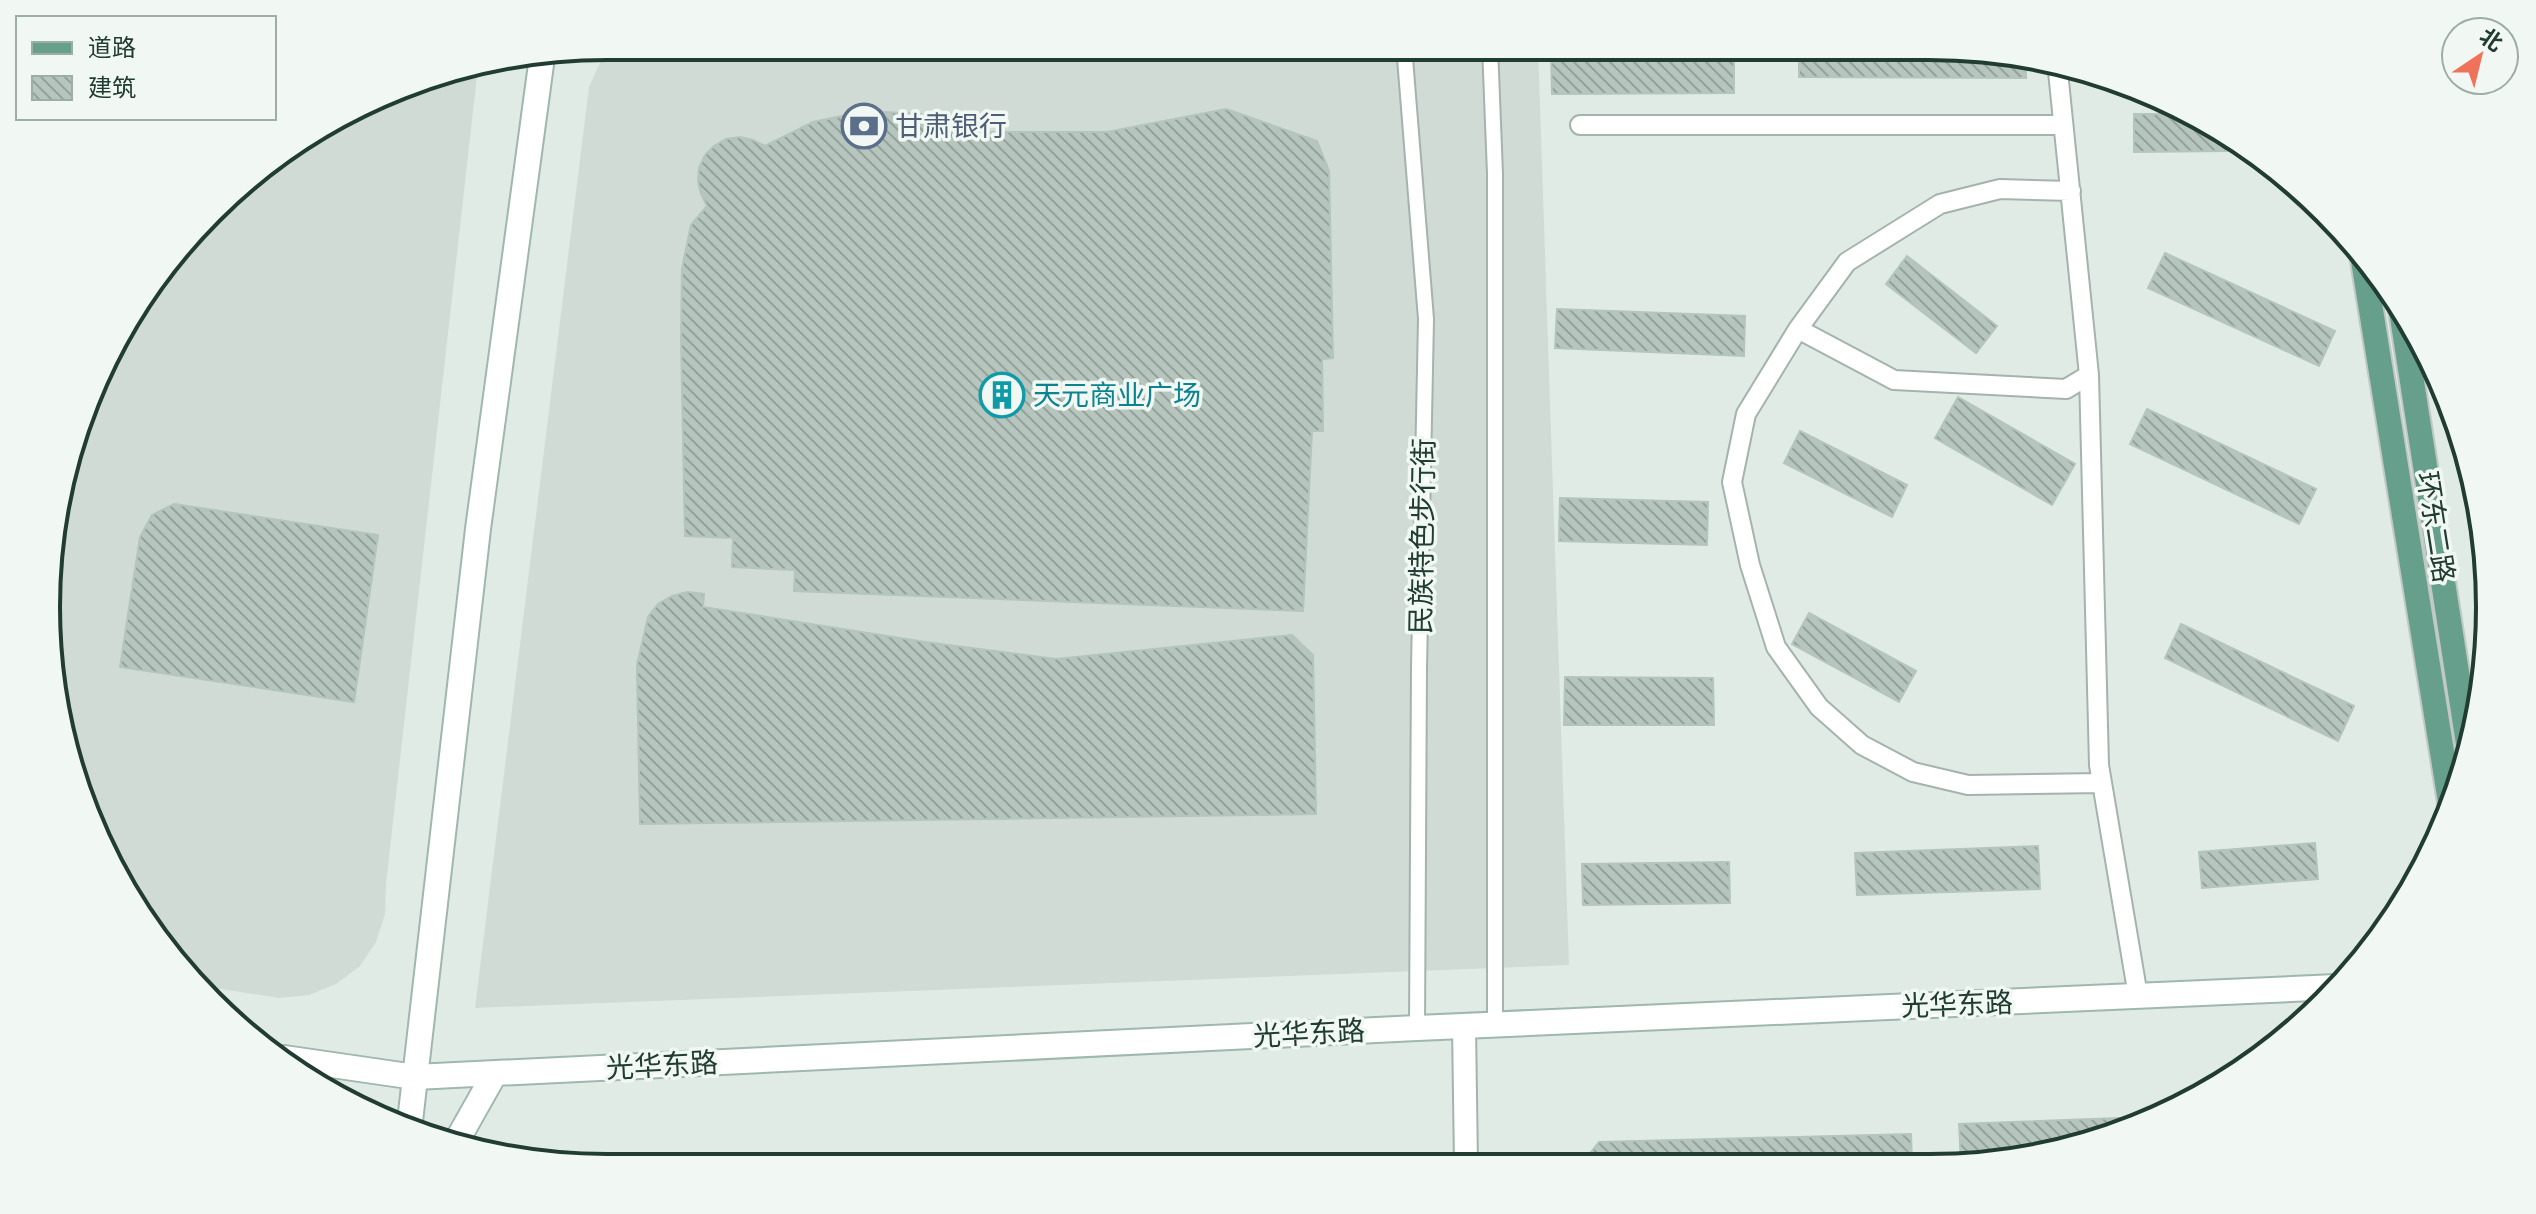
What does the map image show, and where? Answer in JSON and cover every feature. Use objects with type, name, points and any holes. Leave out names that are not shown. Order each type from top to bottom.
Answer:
[{"type":"main road","points":[[410,1117],[478,529],[541,64]]},
{"type":"main road","name":"环东二路","points":[[2366,278],[2447,783]]},
{"type":"main road","name":"环东二路","points":[[2405,338],[2464,718]]},
{"type":"main road","name":"光华东路","points":[[301,1060],[415,1077],[2322,988]]},
{"type":"main road","points":[[461,1134],[495,1073]]},
{"type":"street","name":"民族特色步行街","points":[[1405,60],[1426,319],[1419,667],[1417,1028]]},
{"type":"street","points":[[1491,60],[1495,174],[1495,1024]]},
{"type":"street","points":[[2058,76],[2089,375],[2099,765],[2138,996]]},
{"type":"street","points":[[1580,125],[2063,125]]},
{"type":"street","points":[[2071,191],[2000,189],[1940,204],[1847,262],[1798,329],[1746,414],[1732,482],[1750,565],[1776,647],[1819,707],[1862,745],[1913,772],[1968,785],[2102,783]]},
{"type":"street","points":[[1798,329],[1894,380],[2066,389],[2089,375]]},
{"type":"street","points":[[1464,1026],[1466,1154]]},
{"type":"shaded area","points":[[601,60],[1538,60],[1569,965],[475,1008],[589,87]]},
{"type":"shaded area","points":[[477,76],[385,914],[376,942],[360,966],[336,984],[309,995],[279,998],[214,988],[152,911],[116,849],[102,816],[79,749],[61,643],[61,571],[71,500],[89,431],[116,365],[133,333],[173,274],[220,220],[274,173],[333,133],[398,102]]},
{"type":"building","points":[[1551,60],[1734,60],[1734,93],[1552,94]]},
{"type":"building","points":[[1799,60],[1965,61],[2026,69],[2026,78],[1799,77]]},
{"type":"building","name":"天元商业广场","points":[[1226,109],[1317,141],[1329,171],[1333,358],[1322,359],[1323,431],[1312,431],[1303,611],[794,591],[795,570],[732,567],[733,538],[685,536],[682,268],[691,225],[707,206],[698,181],[699,168],[714,146],[726,139],[740,137],[765,146],[813,122],[866,111],[920,114],[971,132],[1107,132]]},
{"type":"building","points":[[2134,114],[2166,114],[2227,148],[2227,151],[2134,152]]},
{"type":"building","points":[[2165,253],[2335,331],[2319,366],[2148,288]]},
{"type":"building","points":[[1907,256],[1997,326],[1976,353],[1886,284]]},
{"type":"building","points":[[1557,309],[1745,316],[1744,356],[1555,348]]},
{"type":"building","points":[[1958,397],[2075,464],[2052,505],[1935,438]]},
{"type":"building","points":[[2147,409],[2316,489],[2299,524],[2130,444]]},
{"type":"building","points":[[1800,431],[1907,485],[1892,517],[1784,463]]},
{"type":"building","points":[[1560,498],[1708,502],[1707,545],[1559,541]]},
{"type":"building","points":[[174,504],[378,535],[354,702],[120,667],[140,537],[152,515]]},
{"type":"building","points":[[687,592],[704,594],[703,607],[1056,659],[1292,635],[1313,655],[1316,814],[640,824],[637,665],[648,617],[658,604]]},
{"type":"building","points":[[1809,613],[1916,671],[1899,702],[1792,644]]},
{"type":"building","points":[[2181,624],[2354,706],[2338,741],[2165,658]]},
{"type":"building","points":[[1565,677],[1713,678],[1714,725],[1564,725]]},
{"type":"building","points":[[2315,843],[2318,879],[2202,888],[2199,852]]},
{"type":"building","points":[[2038,846],[2040,889],[1857,895],[1855,853]]},
{"type":"building","points":[[1729,862],[1730,903],[1583,905],[1582,864]]},
{"type":"building","points":[[2123,1118],[2036,1143],[1965,1153],[1960,1153],[1959,1124]]},
{"type":"building","points":[[1911,1134],[1912,1154],[1590,1154],[1599,1142]]},
{"type":"place","name":"甘肃银行","points":[[864,126]]},
{"type":"place","name":"天元商业广场","points":[[1002,395]]}]
